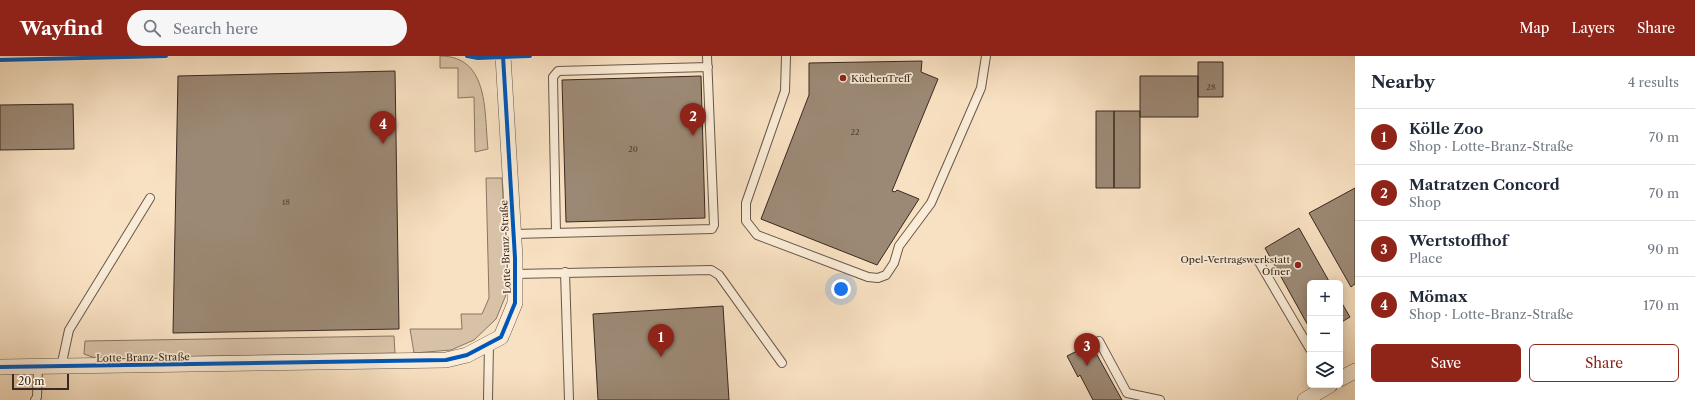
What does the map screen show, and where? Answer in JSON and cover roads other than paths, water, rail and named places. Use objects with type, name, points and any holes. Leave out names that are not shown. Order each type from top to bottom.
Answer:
[{"type":"street","name":"Lotte-Branz-Straße","points":[[0,368],[446,360],[468,356],[501,337],[515,303],[514,234],[503,56]]},
{"type":"street","points":[[1343,377],[1355,371]]},
{"type":"street","points":[[1305,400],[1325,388]]},
{"type":"lane","points":[[514,234],[712,229],[714,225],[707,56]]},
{"type":"lane","points":[[786,56],[785,91],[746,203],[746,221],[757,235],[868,277],[878,278],[886,275],[894,263],[898,246],[930,204],[981,88],[986,56]]},
{"type":"lane","points":[[556,233],[553,77],[558,71],[708,67]]},
{"type":"lane","points":[[61,367],[69,330],[150,198]]},
{"type":"lane","points":[[1259,262],[1307,344]]},
{"type":"lane","points":[[515,274],[711,270],[720,275],[782,363]]},
{"type":"lane","points":[[565,272],[569,400]]},
{"type":"lane","points":[[1098,342],[1127,393],[1160,400]]},
{"type":"lane","points":[[488,400],[489,343]]},
{"type":"lane","points":[[35,400],[37,397],[38,367]]},
{"type":"place","name":"KüchenTreff","points":[[843,78]]},
{"type":"place","name":"Matratzen Concord","points":[[693,136]]},
{"type":"place","name":"Mömax","points":[[383,144]]},
{"type":"place","name":"Opel-Vertragswerkstatt Ofner","points":[[1298,265]]},
{"type":"place","name":"Kölle Zoo","points":[[661,357]]},
{"type":"place","name":"Wertstoffhof","points":[[1087,366]]}]
